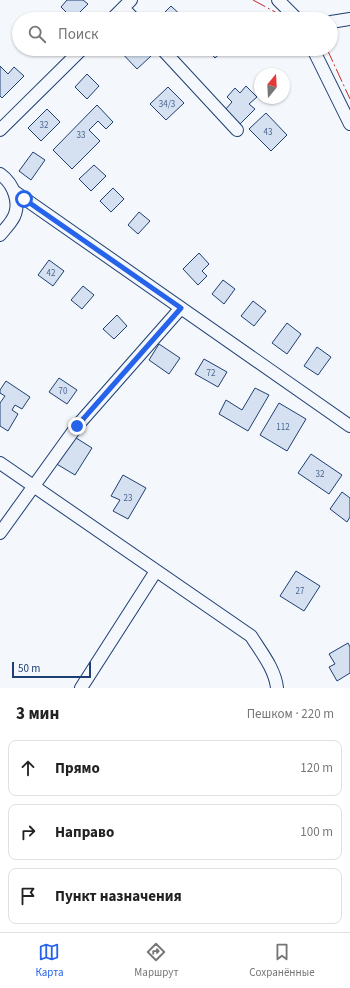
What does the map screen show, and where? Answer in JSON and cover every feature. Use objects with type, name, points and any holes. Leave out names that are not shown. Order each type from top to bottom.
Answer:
[{"type":"street","points":[[278,0],[290,12]]},
{"type":"street","points":[[119,12],[127,4]]},
{"type":"street","points":[[338,21],[350,19]]},
{"type":"street","points":[[0,130],[75,56]]},
{"type":"street","points":[[168,56],[237,130]]},
{"type":"street","points":[[316,56],[350,124]]},
{"type":"street","points":[[1,174],[15,192],[350,426]]},
{"type":"street","points":[[0,235],[13,219],[17,208],[15,192]]},
{"type":"street","points":[[0,533],[77,426],[181,308]]},
{"type":"street","points":[[0,463],[33,488],[251,636],[272,671],[276,679],[277,688]]},
{"type":"street","points":[[81,688],[156,571]]},
{"type":"building","points":[[67,0],[83,0],[88,4],[80,12],[66,12],[61,7]]},
{"type":"building","points":[[171,6],[177,12],[165,12]]},
{"type":"building","points":[[125,56],[151,56],[137,69]]},
{"type":"building","points":[[0,66],[8,74],[14,67],[24,76],[2,98],[0,96]]},
{"type":"building","points":[[87,74],[99,86],[87,99],[75,87]]},
{"type":"building","points":[[246,86],[254,94],[254,100],[249,104],[255,109],[240,124],[225,110],[232,102],[227,97],[235,88],[240,93]]},
{"type":"building","points":[[168,87],[184,103],[166,120],[150,104]]},
{"type":"building","points":[[97,105],[113,122],[106,129],[98,121],[89,130],[100,141],[72,169],[53,150]]},
{"type":"building","points":[[47,109],[60,122],[41,141],[28,128]]},
{"type":"building","points":[[266,113],[287,135],[271,151],[249,129]]},
{"type":"building","points":[[33,152],[45,160],[31,180],[19,171]]},
{"type":"building","points":[[94,165],[106,176],[91,191],[79,179]]},
{"type":"building","points":[[113,188],[124,199],[111,212],[100,201]]},
{"type":"building","points":[[139,212],[150,221],[138,234],[128,225]]},
{"type":"building","points":[[199,253],[209,264],[202,271],[207,276],[198,285],[183,269]]},
{"type":"building","points":[[49,260],[64,271],[53,286],[38,275]]},
{"type":"building","points":[[223,280],[235,289],[224,304],[212,294]]},
{"type":"building","points":[[83,286],[94,295],[82,309],[71,300]]},
{"type":"building","points":[[253,301],[266,311],[254,326],[241,316]]},
{"type":"building","points":[[117,315],[127,326],[114,339],[103,329]]},
{"type":"building","points":[[287,323],[301,334],[287,354],[272,343]]},
{"type":"building","points":[[159,344],[180,358],[169,374],[149,360]]},
{"type":"building","points":[[317,347],[331,357],[318,375],[304,366]]},
{"type":"building","points":[[204,359],[227,372],[218,387],[195,374]]},
{"type":"building","points":[[59,378],[77,390],[67,404],[49,392]]},
{"type":"building","points":[[6,381],[30,397],[22,409],[15,405],[12,410],[18,414],[8,431],[0,426],[0,403],[5,396],[0,393],[0,390]]},
{"type":"building","points":[[255,388],[269,395],[248,431],[219,414],[226,400],[242,410]]},
{"type":"building","points":[[279,403],[306,419],[287,451],[260,435]]},
{"type":"building","points":[[73,436],[92,448],[75,475],[55,463]]},
{"type":"building","points":[[311,454],[342,475],[329,494],[298,473]]},
{"type":"building","points":[[123,475],[146,488],[128,519],[113,511],[120,500],[111,496]]},
{"type":"building","points":[[342,492],[350,498],[350,517],[347,522],[330,509]]},
{"type":"building","points":[[296,571],[320,586],[304,611],[280,596]]},
{"type":"building","points":[[348,643],[350,647],[350,673],[337,681],[329,667],[335,664],[329,654]]},
{"type":"power","points":[[253,0],[275,12]]},
{"type":"power","points":[[330,56],[350,99]]},
{"type":"route","points":[[24,199],[181,308],[77,426]]}]
